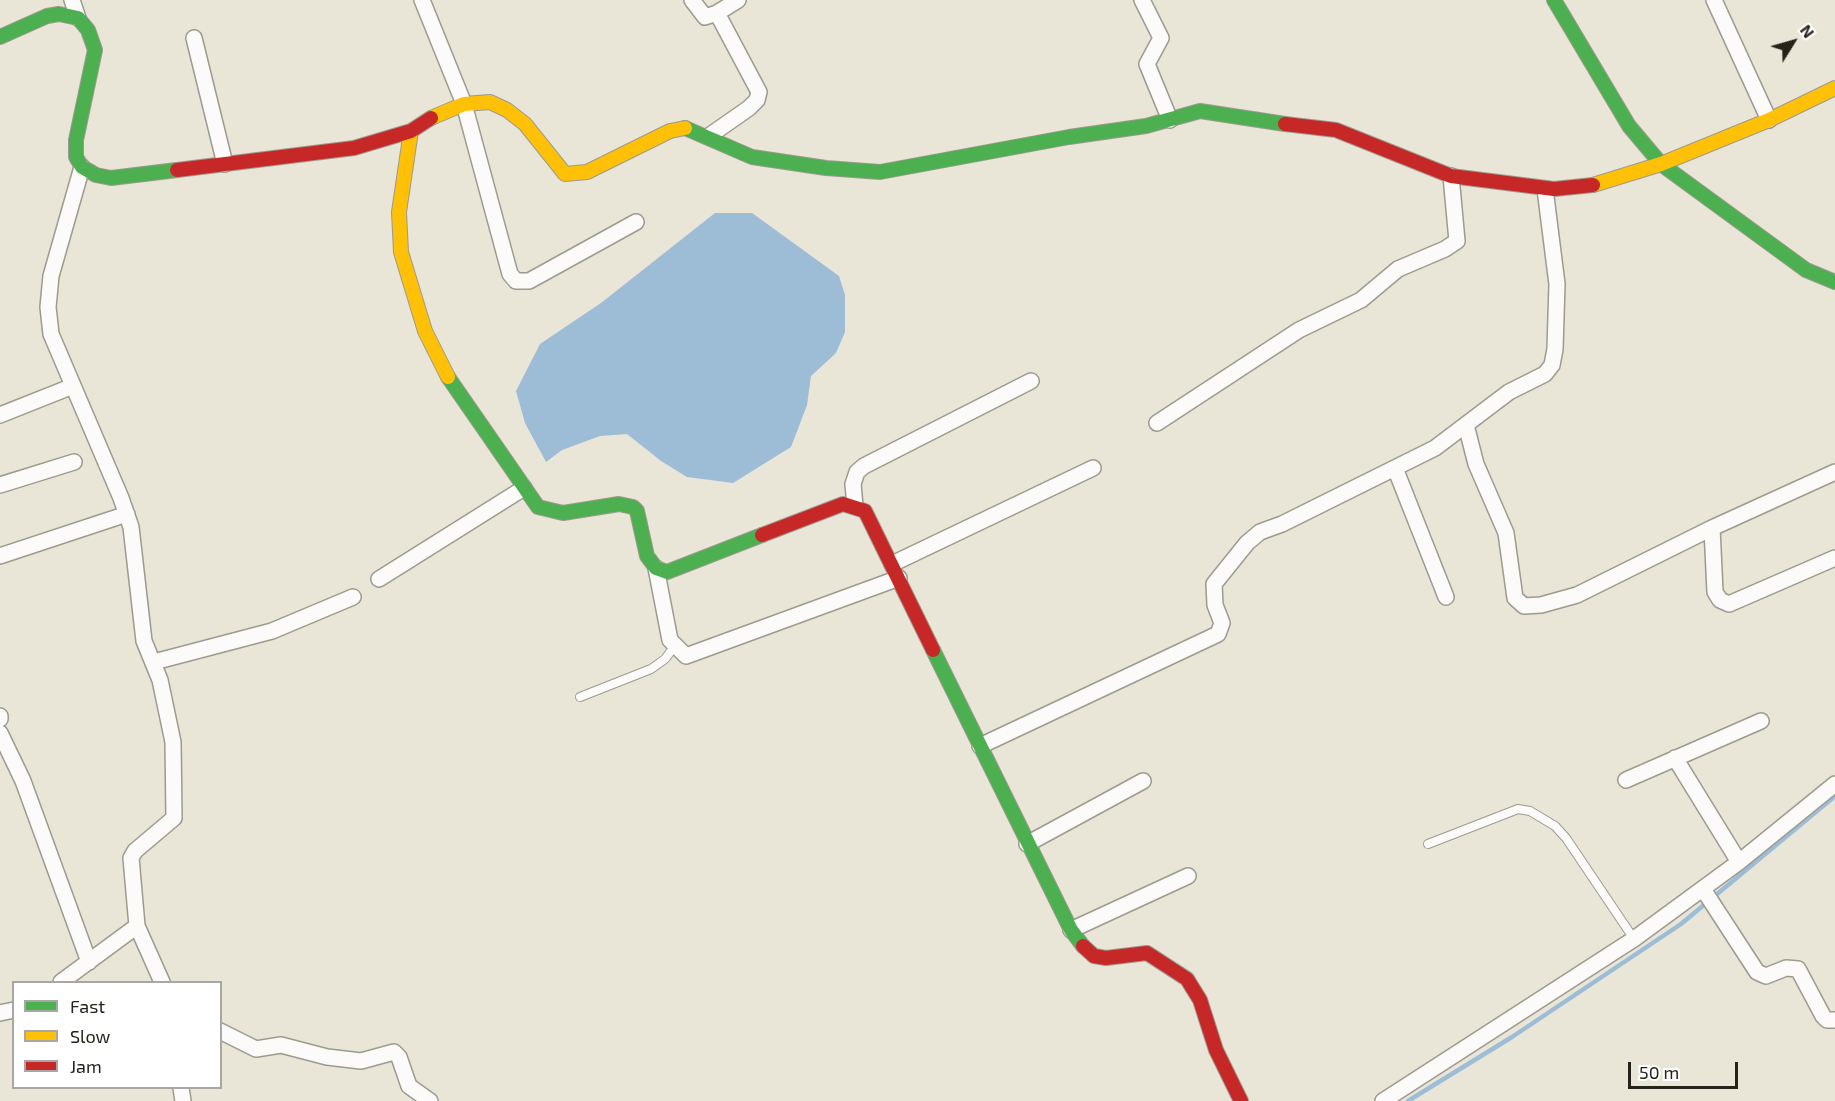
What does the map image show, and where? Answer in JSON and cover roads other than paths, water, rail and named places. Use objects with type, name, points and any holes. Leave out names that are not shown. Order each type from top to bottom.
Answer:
[{"type":"street","points":[[72,0],[78,18],[88,30],[95,50],[76,140],[76,157],[81,168],[96,176],[111,178],[354,148],[411,131],[434,116],[464,104],[490,102],[507,110],[525,124],[565,174],[587,172],[670,131],[686,128],[708,135],[752,157],[826,168],[880,172],[1159,123],[1200,111],[1213,111],[1336,130],[1451,176],[1545,189],[1598,184],[1661,164],[1769,120],[1835,88]]},
{"type":"street","points":[[692,0],[705,18],[738,0]]},
{"type":"street","points":[[1142,0],[1161,38],[1147,64],[1159,123]]},
{"type":"street","points":[[1554,0],[1629,126],[1661,164],[1796,263],[1835,282]]},
{"type":"street","points":[[1714,0],[1769,120]]},
{"type":"street","points":[[428,3],[464,104],[510,274],[516,281],[529,281],[636,222]]},
{"type":"street","points":[[708,135],[749,108],[757,100],[759,92],[717,13]]},
{"type":"street","points":[[0,37],[47,16],[59,14],[78,18]]},
{"type":"street","points":[[194,38],[225,164]]},
{"type":"street","points":[[411,131],[399,212],[401,252],[418,310],[444,371],[538,507],[563,513],[619,504],[633,507],[637,511],[647,556],[656,568],[670,640],[674,647],[686,656],[895,572],[1093,468]]},
{"type":"street","points":[[81,168],[47,293],[51,334],[127,514],[135,553],[144,641],[154,662],[173,742],[174,818],[135,850],[130,858],[137,926],[162,981]]},
{"type":"street","points":[[1157,423],[1299,330],[1361,300],[1398,269],[1452,245],[1458,235],[1451,176]]},
{"type":"street","points":[[980,746],[1218,634],[1222,629],[1215,605],[1214,584],[1247,543],[1260,532],[1282,524],[1436,448],[1509,392],[1545,374],[1552,365],[1557,284],[1545,189]]},
{"type":"street","points":[[855,506],[853,484],[856,472],[864,466],[1031,381]]},
{"type":"street","points":[[0,415],[73,386]]},
{"type":"street","points":[[1467,425],[1476,464],[1506,533],[1515,598],[1518,603],[1541,604],[1577,596],[1712,528],[1835,472]]},
{"type":"street","points":[[0,485],[74,462]]},
{"type":"street","points":[[1395,468],[1446,597]]},
{"type":"street","points":[[379,579],[524,488]]},
{"type":"street","points":[[656,568],[667,572],[843,504],[865,511],[1071,930],[1084,948],[1094,956],[1106,958],[1147,953],[1187,979],[1200,1000],[1216,1050],[1241,1101]]},
{"type":"street","points":[[0,555],[127,514]]},
{"type":"street","points":[[1712,528],[1715,592],[1720,600],[1729,604],[1835,558]]},
{"type":"street","points":[[154,662],[272,631],[353,597]]},
{"type":"street","points":[[1626,780],[1761,721]]},
{"type":"street","points":[[0,733],[23,781],[89,962]]},
{"type":"street","points":[[1675,759],[1739,862]]},
{"type":"street","points":[[1027,844],[1143,781]]},
{"type":"street","points":[[1383,1101],[1634,939],[1708,897],[1739,862],[1835,784]]},
{"type":"street","points":[[1071,930],[1188,876]]},
{"type":"street","points":[[1708,897],[1757,972],[1766,976],[1786,968],[1798,969],[1823,1016],[1827,1020],[1835,1020]]},
{"type":"street","points":[[62,981],[137,926]]},
{"type":"street","points":[[222,1032],[248,1048],[256,1049],[281,1045],[327,1057],[361,1061],[394,1052],[399,1057],[409,1086],[430,1101]]},
{"type":"lane","points":[[580,697],[651,669],[665,659],[674,647]]},
{"type":"lane","points":[[1428,844],[1518,809],[1530,811],[1555,826],[1566,837],[1634,939]]},
{"type":"water","points":[[715,213],[752,213],[839,276],[845,295],[845,332],[836,353],[811,376],[807,405],[791,447],[733,483],[687,477],[661,461],[627,434],[600,436],[562,450],[546,462],[525,423],[516,391],[540,344],[601,303]]},
{"type":"waterway","points":[[1408,1101],[1512,1037],[1681,924],[1835,796]]}]
